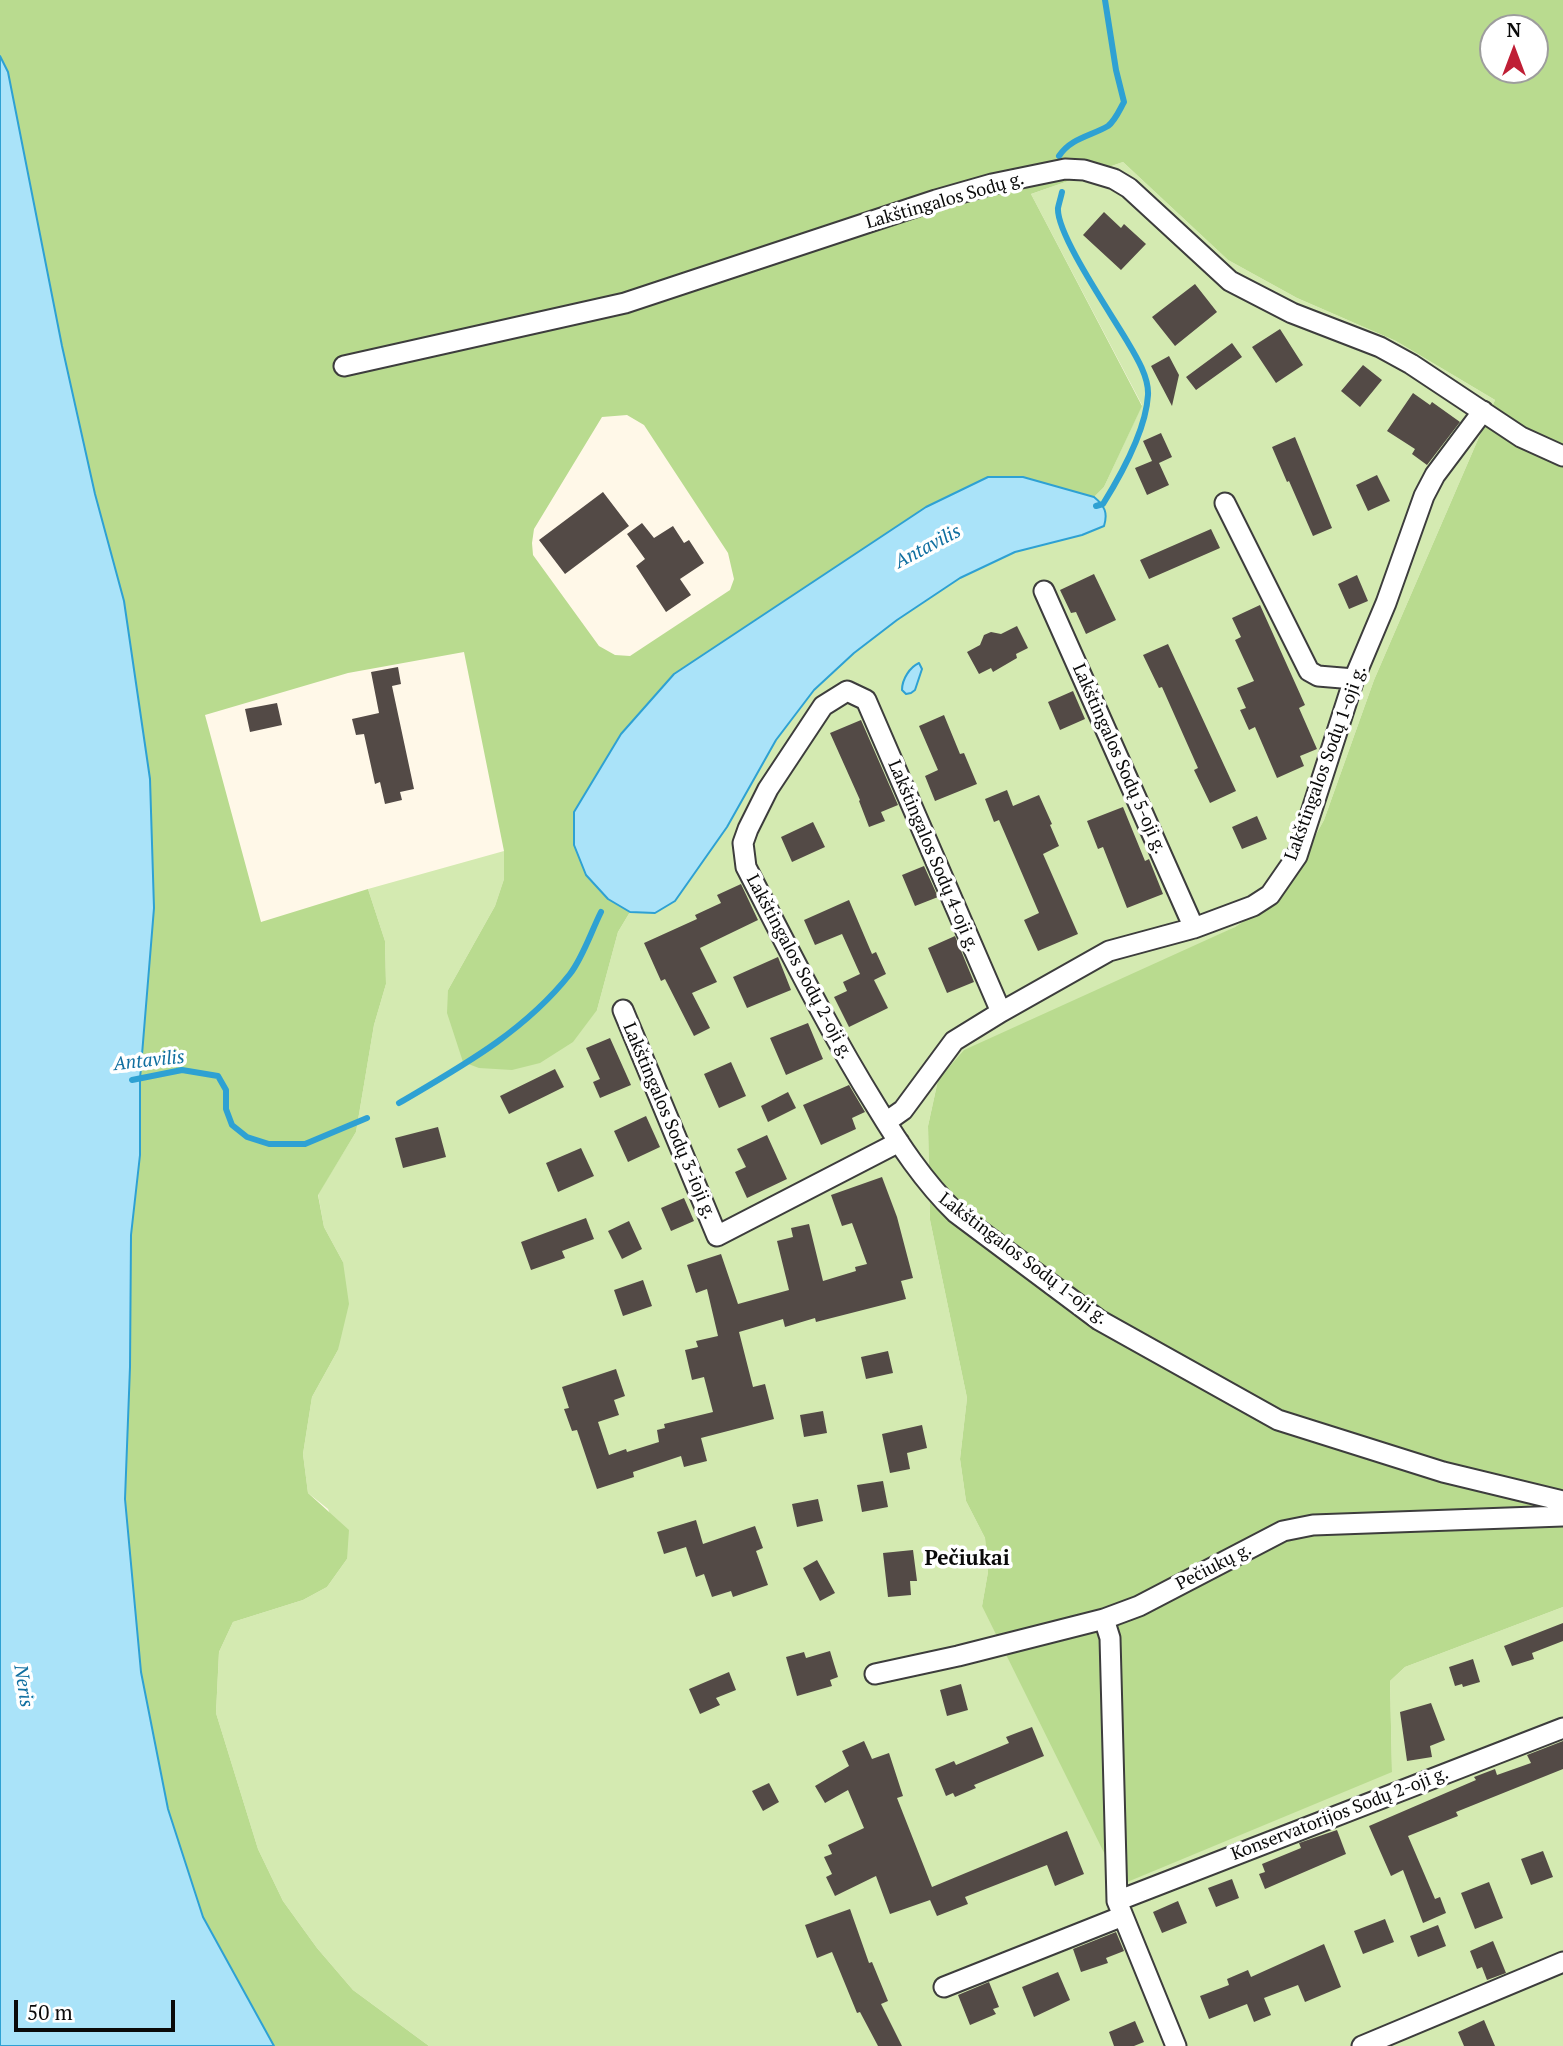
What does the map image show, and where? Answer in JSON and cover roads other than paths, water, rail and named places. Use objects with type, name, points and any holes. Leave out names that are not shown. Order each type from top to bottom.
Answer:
[{"type":"street","name":"Lakštingalos Sodų g.","points":[[344,366],[625,303],[947,197],[992,184],[1053,172],[1084,170],[1114,178],[1129,188],[1230,281],[1292,313],[1380,347],[1411,364],[1521,437],[1563,456]]},
{"type":"street","name":"Lakštingalos Sodų 1-oji g.","points":[[1483,411],[1435,475],[1424,496],[1386,603],[1354,679],[1297,856],[1269,895],[1253,906],[1194,928],[1109,951],[1001,1012],[954,1041],[903,1110],[886,1122],[934,1193],[956,1213],[1099,1320],[1278,1420],[1443,1472],[1563,1501]]},
{"type":"street","points":[[1225,503],[1309,671],[1318,676],[1354,679]]},
{"type":"street","name":"Lakštingalos Sodų 5-oji g.","points":[[1044,591],[1194,928]]},
{"type":"street","name":"Lakštingalos Sodų 2-oji g.","points":[[866,700],[847,691],[823,706],[768,789],[743,843],[746,867],[843,1054],[886,1122]]},
{"type":"street","name":"Lakštingalos Sodų 4-oji g.","points":[[866,700],[1001,1012]]},
{"type":"street","name":"Lakštingalos Sodų 3-ioji g.","points":[[623,1010],[717,1236],[899,1142]]},
{"type":"street","name":"Pečiukų g.","points":[[875,1674],[1104,1619],[1139,1606],[1283,1531],[1314,1525],[1563,1516]]},
{"type":"street","points":[[1104,1619],[1110,1638],[1120,1908],[1176,2046]]},
{"type":"street","name":"Konservatorijos Sodų 2-oji g.","points":[[944,1987],[1120,1908],[1563,1728]]},
{"type":"street","points":[[1362,2046],[1563,1962]]},
{"type":"water","name":"Neris","points":[[0,56],[8,72],[62,346],[95,494],[124,601],[150,779],[154,908],[140,1079],[140,1155],[131,1235],[125,1499],[141,1672],[168,1809],[203,1917],[274,2046],[0,2046]]},
{"type":"water","points":[[988,477],[1023,477],[1094,497],[1105,510],[1104,526],[1082,535],[1015,552],[960,578],[897,620],[854,653],[814,690],[776,740],[727,827],[675,901],[655,913],[630,912],[608,899],[586,875],[574,845],[574,812],[621,734],[674,674],[926,507]]},
{"type":"water","points":[[919,663],[922,669],[915,690],[906,694],[902,690],[905,678]]},
{"type":"waterway","name":"Antavilis","points":[[1059,156],[1075,141],[1108,126],[1124,102],[1105,0]]},
{"type":"waterway","name":"Antavilis","points":[[1062,192],[1058,208],[1066,236],[1138,360],[1148,388],[1143,422],[1132,451],[1103,504],[1096,506]]},
{"type":"waterway","name":"Antavilis","points":[[399,1103],[491,1046],[533,1013],[575,967],[601,912]]},
{"type":"waterway","name":"Antavilis","points":[[132,1080],[182,1070],[218,1076],[226,1090],[226,1109],[232,1125],[247,1137],[269,1144],[305,1144],[367,1118]]},
{"type":"district","name":"Pečiukai","points":[[967,1559]]}]
